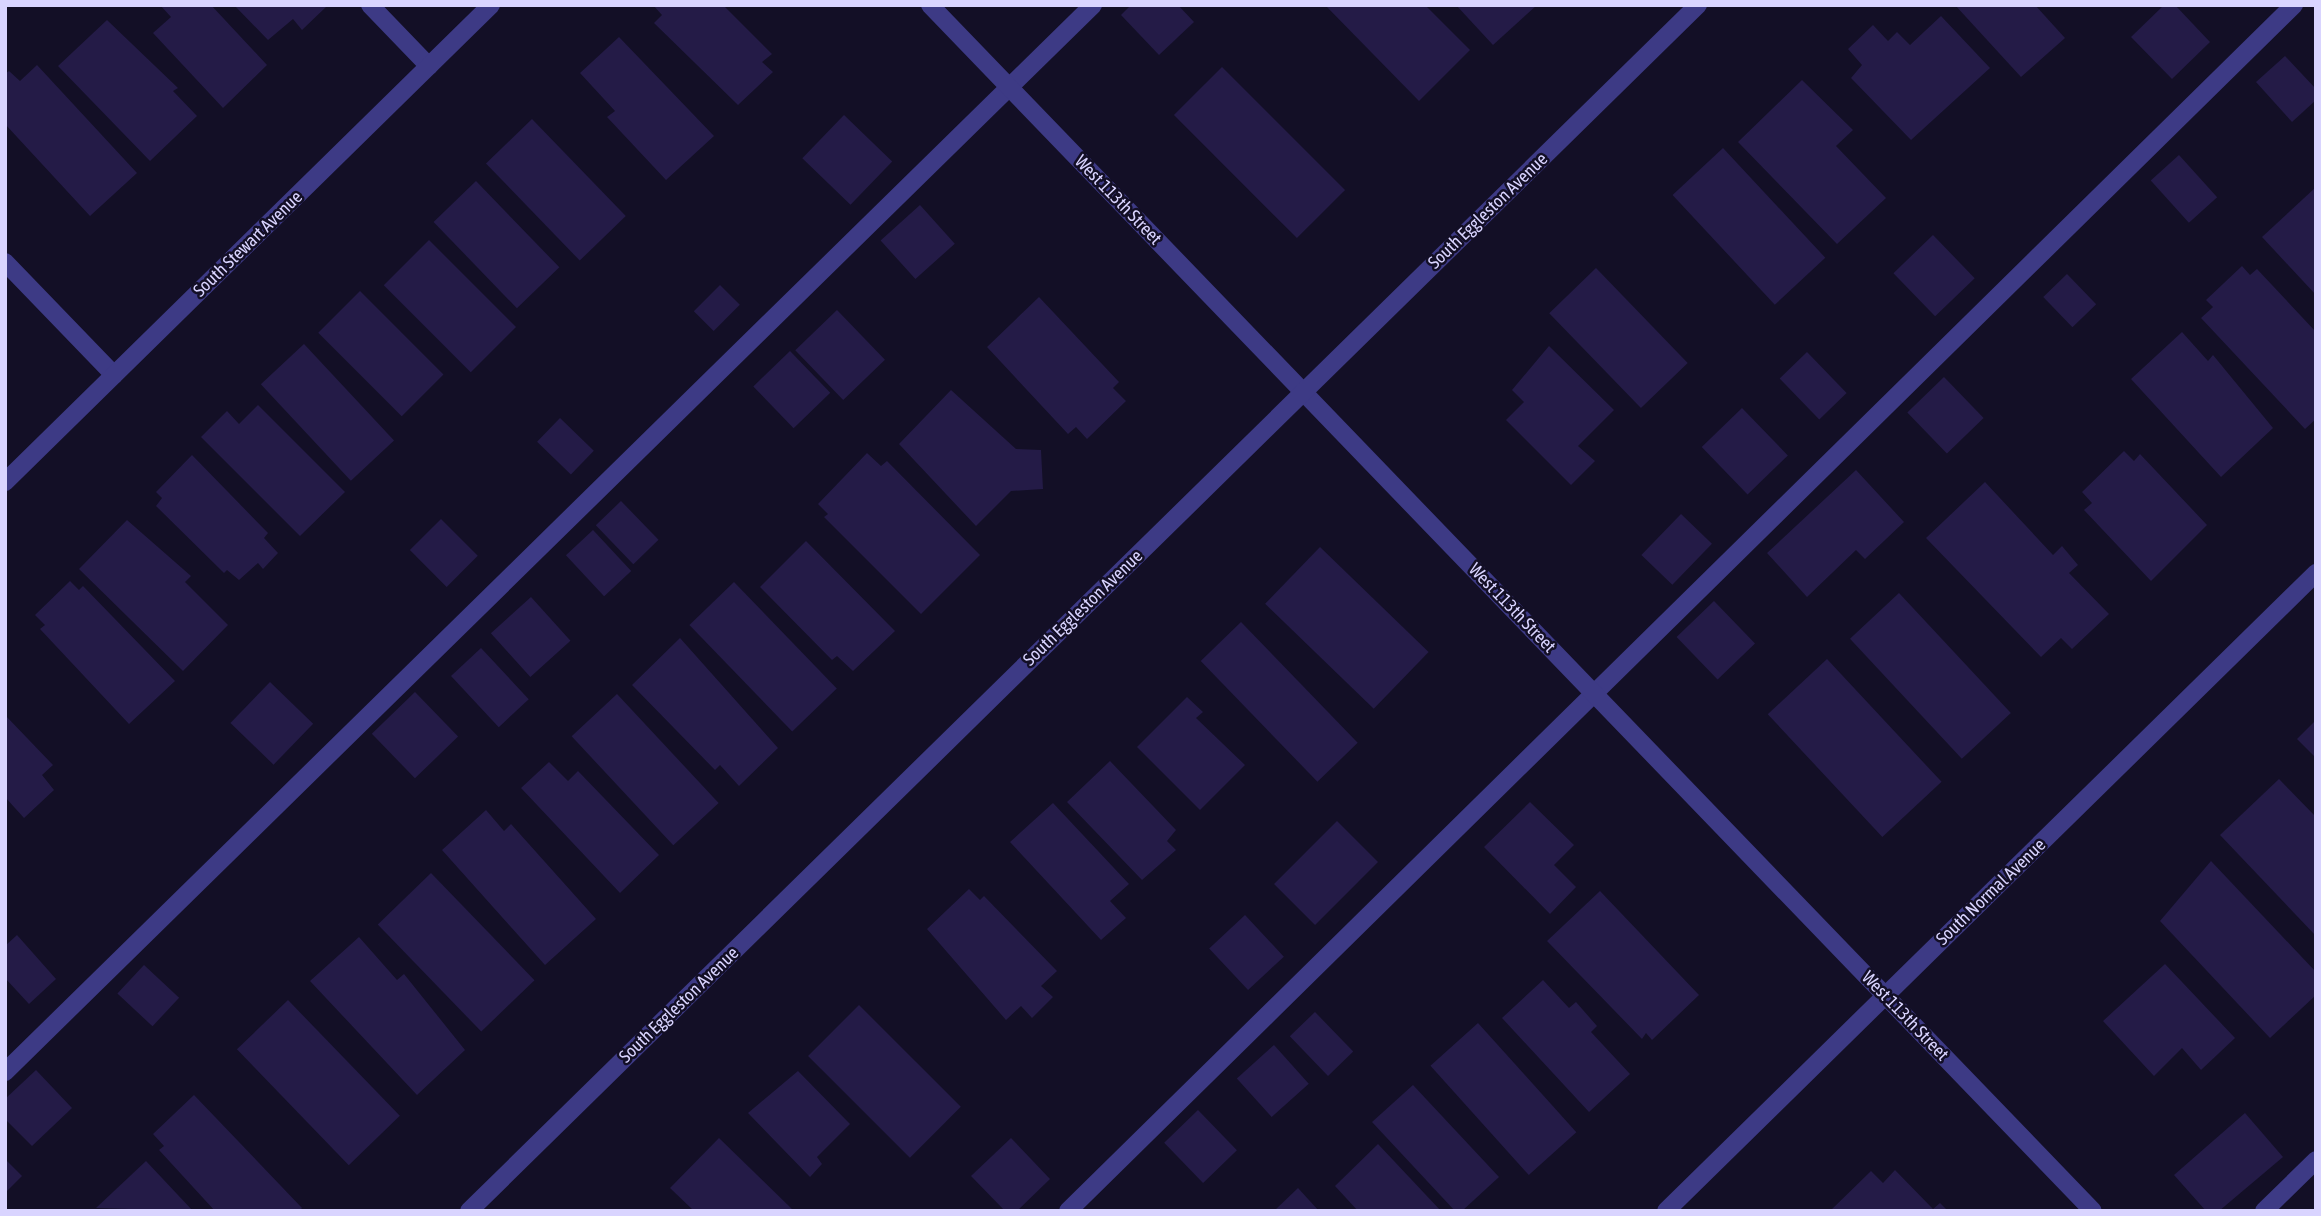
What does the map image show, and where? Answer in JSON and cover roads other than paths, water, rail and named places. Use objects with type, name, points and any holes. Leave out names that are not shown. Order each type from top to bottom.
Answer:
[{"type":"street","points":[[370,5],[429,66]]},
{"type":"street","name":"South Stewart Avenue","points":[[5,482],[491,5]]},
{"type":"street","name":"West 113th Street","points":[[930,5],[2093,1211]]},
{"type":"street","points":[[5,1072],[1093,5]]},
{"type":"street","name":"South Eggleston Avenue","points":[[469,1211],[1698,5]]},
{"type":"street","points":[[1068,1211],[2294,5]]},
{"type":"street","points":[[5,262],[114,375]]},
{"type":"street","name":"South Normal Avenue","points":[[1666,1211],[2316,573]]},
{"type":"street","points":[[2264,1211],[2316,1160]]}]
